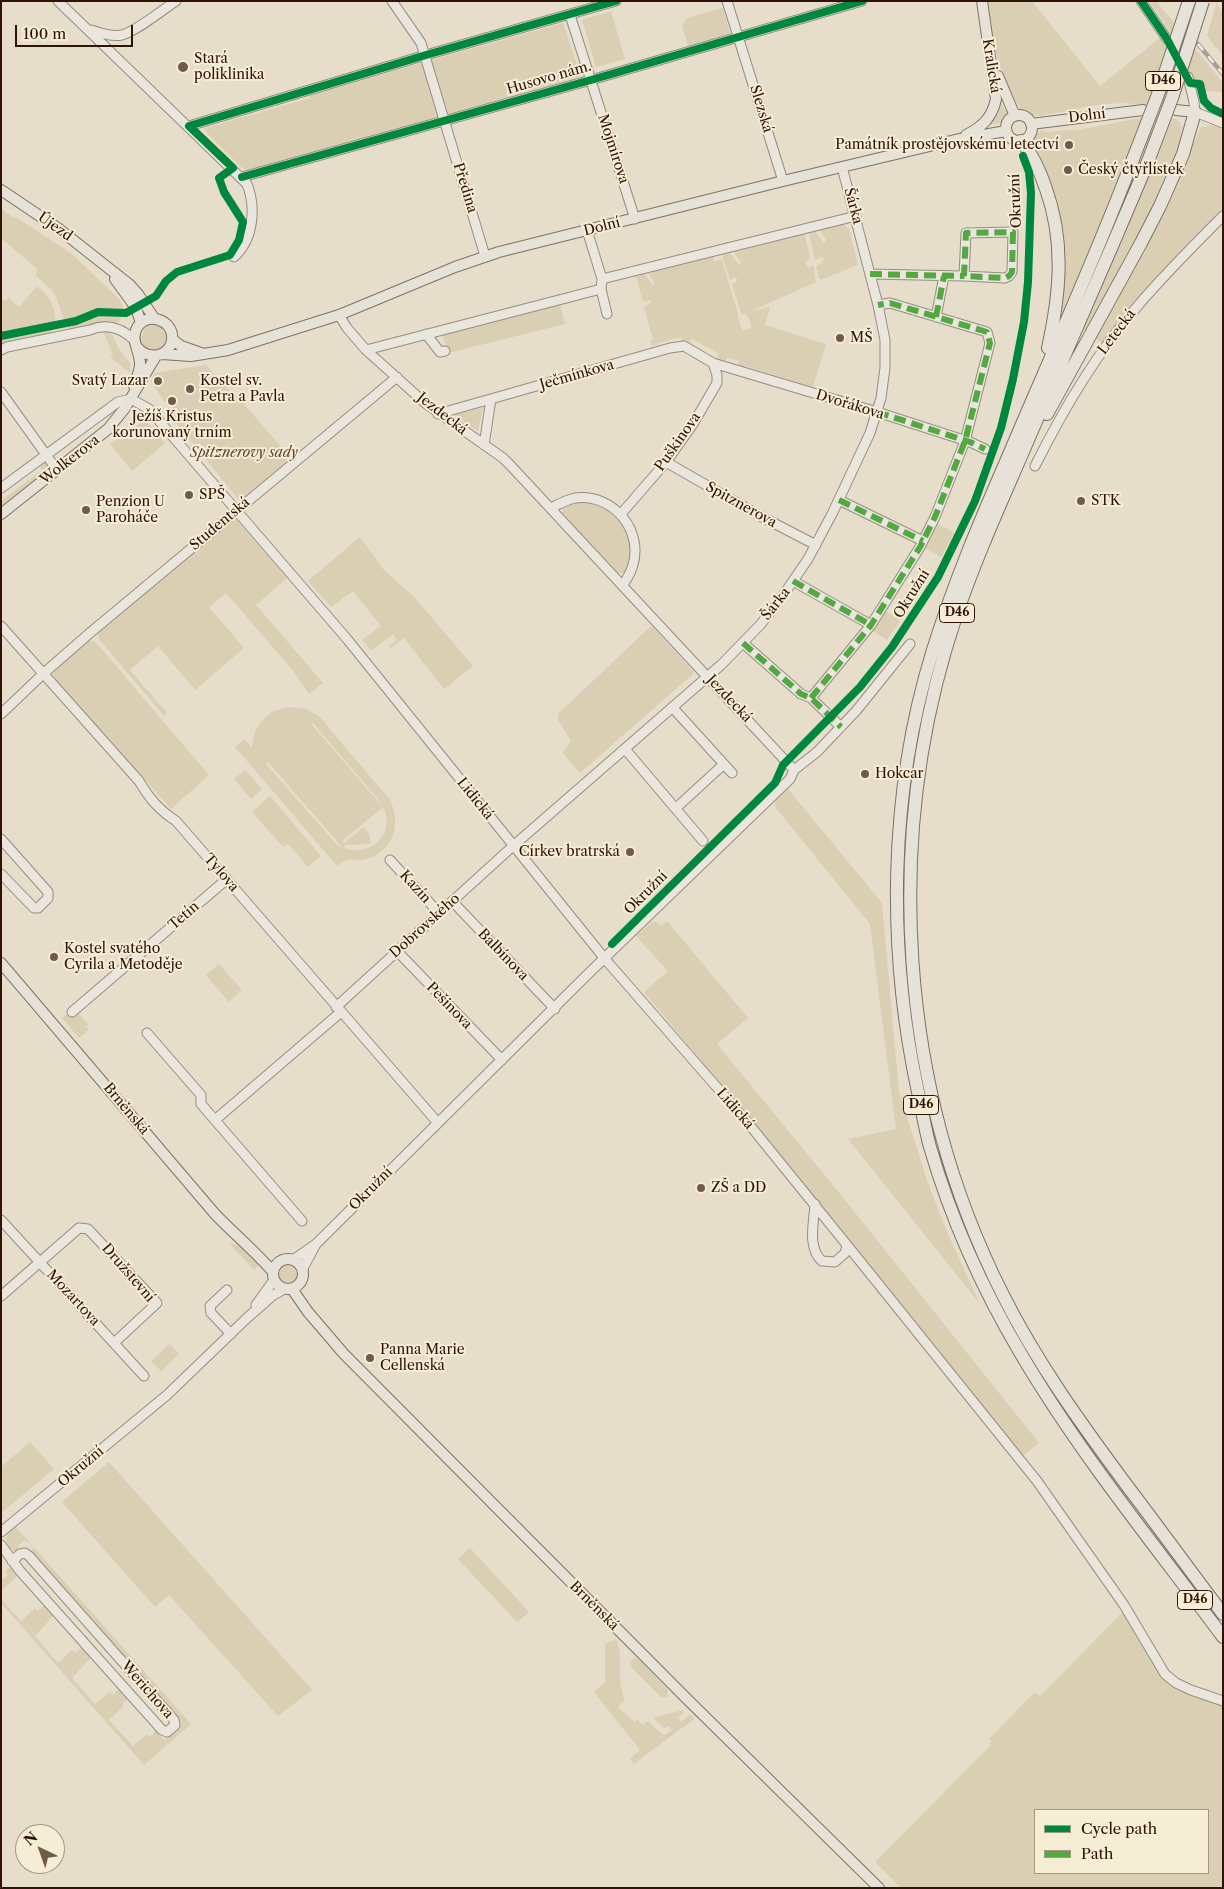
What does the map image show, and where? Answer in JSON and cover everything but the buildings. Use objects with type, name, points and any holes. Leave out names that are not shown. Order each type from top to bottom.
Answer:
[{"type":"highway","name":"D46","points":[[1189,1],[1157,98],[1107,226],[972,540],[947,608],[921,691],[908,755],[900,827],[897,897],[898,950],[908,1043],[930,1147],[946,1194],[978,1273],[1008,1331],[1062,1419],[1223,1637]]},
{"type":"highway","name":"D46","points":[[1203,1],[1172,98],[1147,164],[974,566],[955,619],[937,684],[917,785],[912,853],[912,952],[920,1035],[942,1141],[968,1216],[1002,1294],[1042,1365],[1072,1411],[1223,1614]]},
{"type":"highway","points":[[1024,449],[1049,412],[1141,243],[1183,154],[1195,112]]},
{"type":"highway","points":[[1021,141],[1033,156],[1044,181],[1058,238],[1060,263],[1058,300],[1037,389]]},
{"type":"main road","name":"Kralická","points":[[956,140],[982,126],[994,108],[996,92],[989,61],[982,1]]},
{"type":"main road","points":[[988,44],[1014,116]]},
{"type":"main road","name":"Dolní","points":[[1031,124],[1143,110]]},
{"type":"main road","points":[[1176,110],[1195,112]]},
{"type":"main road","points":[[1014,116],[1025,117],[1031,124],[1031,134],[1027,139],[1021,141],[1012,139],[1006,131],[1008,122],[1014,116]]},
{"type":"main road","name":"Dolní","points":[[159,355],[209,355],[339,315],[485,256],[783,180],[956,140],[1006,131]]},
{"type":"main road","name":"Újezd","points":[[1,190],[59,229],[128,288]]},
{"type":"main road","points":[[128,288],[138,294],[154,318],[166,324],[171,332],[172,339],[169,348],[159,355],[145,355],[135,343],[136,329],[141,323],[154,318]]},
{"type":"main road","points":[[128,288],[138,310],[141,323]]},
{"type":"main road","points":[[172,339],[181,346],[209,355]]},
{"type":"main road","name":"Wolkerova","points":[[131,398],[140,365],[135,343]]},
{"type":"main road","name":"Wolkerova","points":[[1,514],[108,429],[159,355]]},
{"type":"main road","name":"Brněnská","points":[[1,963],[215,1214],[237,1237],[255,1252],[273,1276]]},
{"type":"main road","name":"Brněnská","points":[[255,1252],[280,1261]]},
{"type":"main road","points":[[293,1260],[299,1264],[303,1278],[292,1288],[278,1286],[273,1276],[276,1266],[280,1261],[293,1260]]},
{"type":"main road","name":"Brněnská","points":[[292,1288],[344,1354],[686,1699],[879,1888]]},
{"type":"street","points":[[58,1],[242,177],[247,184],[250,191],[251,207],[250,233],[247,242],[234,257]]},
{"type":"street","points":[[86,28],[104,35],[121,35],[131,31],[176,1]]},
{"type":"street","name":"Předina","points":[[392,1],[419,38],[426,55],[485,256]]},
{"type":"street","points":[[189,126],[426,55],[570,16],[616,1]]},
{"type":"street","name":"Slezská","points":[[727,1],[735,30],[740,37],[783,180]]},
{"type":"street","name":"Husovo nám.","points":[[242,177],[591,80],[862,1]]},
{"type":"street","points":[[1141,1],[1167,39]]},
{"type":"street","name":"Mojmírova","points":[[570,16],[634,219]]},
{"type":"street","points":[[1188,77],[1195,112],[1223,123]]},
{"type":"street","name":"Šárka","points":[[513,846],[673,708],[761,624],[793,581],[816,545],[839,500],[861,454],[877,412],[884,384],[885,368],[885,340],[878,305],[842,167]]},
{"type":"street","points":[[602,279],[856,216]]},
{"type":"street","name":"Letecká","points":[[1036,466],[1074,393],[1103,350],[1154,287],[1223,216]]},
{"type":"street","points":[[588,230],[602,279],[601,289],[608,314]]},
{"type":"street","points":[[870,274],[1005,278],[1012,272],[1013,232],[966,233],[964,276]]},
{"type":"street","points":[[936,317],[944,276]]},
{"type":"street","points":[[366,350],[601,289]]},
{"type":"street","points":[[811,698],[871,625],[923,541],[965,441],[990,343],[987,332],[890,303],[878,305]]},
{"type":"street","name":"Jezdecká","points":[[339,315],[347,328],[366,350],[438,414],[503,458],[794,770]]},
{"type":"street","points":[[1,350],[104,326],[124,332],[135,343]]},
{"type":"street","points":[[426,334],[440,352],[444,351]]},
{"type":"street","name":"Ječmínkova","points":[[438,414],[676,347],[688,348],[713,363]]},
{"type":"street","name":"Dvořákova","points":[[713,363],[877,412],[985,449]]},
{"type":"street","name":"Puškinova","points":[[621,514],[666,462],[693,424],[717,383],[717,375],[713,363]]},
{"type":"street","name":"Studentská","points":[[1,714],[44,673],[397,377]]},
{"type":"street","points":[[1,392],[57,470]]},
{"type":"street","name":"Wolkerova","points":[[1,488],[118,402],[131,398]]},
{"type":"street","name":"Lidická","points":[[131,398],[149,409],[347,639],[605,959],[748,1123],[815,1204],[1036,1482],[1124,1605],[1165,1674],[1176,1683],[1191,1690],[1223,1701]]},
{"type":"street","points":[[484,445],[491,399]]},
{"type":"street","name":"Spitznerova","points":[[666,462],[760,516],[816,545]]},
{"type":"street","points":[[550,508],[575,498],[588,499],[599,501],[621,514],[632,532],[635,555],[632,570],[622,585]]},
{"type":"street","points":[[839,500],[923,541]]},
{"type":"street","points":[[793,581],[871,625]]},
{"type":"street","name":"Tylova","points":[[1,626],[139,782],[148,797],[162,812],[176,821],[227,879],[438,1123]]},
{"type":"street","points":[[743,643],[802,694],[811,698],[841,727]]},
{"type":"street","name":"Okružní","points":[[293,1260],[316,1244],[790,779],[794,770],[817,752],[856,711],[910,644]]},
{"type":"street","points":[[673,708],[732,773]]},
{"type":"street","points":[[625,749],[703,842]]},
{"type":"street","points":[[676,808],[724,764]]},
{"type":"street","points":[[1,839],[48,892],[48,898],[38,908],[34,908],[1,874]]},
{"type":"street","name":"Dobrovského","points":[[215,1120],[339,1009],[397,951],[513,846]]},
{"type":"street","name":"Kazín","points":[[390,860],[439,914]]},
{"type":"street","name":"Tetín","points":[[72,1012],[227,879]]},
{"type":"street","name":"Balbínova","points":[[452,901],[555,1009]]},
{"type":"street","name":"Pešinova","points":[[397,951],[502,1060]]},
{"type":"street","points":[[146,1033],[201,1095],[201,1104],[302,1221]]},
{"type":"street","points":[[815,1204],[813,1242],[817,1256],[825,1262],[836,1262],[845,1253],[847,1245]]},
{"type":"street","name":"Mozartova","points":[[1,1220],[144,1376]]},
{"type":"street","name":"Družstevní","points":[[40,1262],[79,1228],[88,1229],[157,1303],[114,1343]]},
{"type":"street","name":"Okružní","points":[[302,1270],[316,1244]]},
{"type":"street","points":[[1,1296],[40,1262]]},
{"type":"street","name":"Okružní","points":[[247,1318],[273,1276]]},
{"type":"street","name":"Okružní","points":[[1,1532],[168,1395],[272,1296],[292,1288]]},
{"type":"street","points":[[227,1290],[210,1306],[210,1313],[231,1334]]},
{"type":"street","name":"Werichova","points":[[1,1545],[12,1561],[85,1645],[162,1730],[167,1732],[172,1729],[174,1720],[26,1554],[20,1554],[12,1561]]},
{"type":"street","points":[[85,1645],[92,1641],[97,1634]]},
{"type":"green space","points":[[988,1],[1032,1],[1100,86],[1161,37],[1181,72],[1183,83],[1181,92],[1174,101],[1153,105],[1122,103],[1097,105],[1039,116],[1025,114],[1010,91],[998,60],[990,28]]},
{"type":"green space","points":[[1149,1],[1156,1],[1223,83],[1223,92],[1196,90],[1177,43]]},
{"type":"green space","points":[[1217,1],[1219,1],[1217,4],[1223,13],[1223,56],[1207,36]]},
{"type":"green space","points":[[723,8],[730,34],[688,46],[682,26],[687,18]]},
{"type":"green space","points":[[611,11],[625,59],[596,67],[582,20]]},
{"type":"green space","points":[[563,23],[581,76],[579,77],[247,170],[241,167],[204,130],[205,128],[310,98],[309,95]]},
{"type":"green space","points":[[1000,102],[1006,112],[1006,118],[1000,123],[989,125]]},
{"type":"green space","points":[[1145,117],[1177,119],[1182,126],[1180,141],[1193,145],[1201,127],[1213,125],[1223,129],[1223,210],[1151,283],[1102,343],[1062,315],[1064,248],[1044,167],[1039,155],[1036,155],[1029,142],[1036,134],[1043,130],[1044,132],[1082,129]]},
{"type":"green space","points":[[1,209],[72,254],[119,299],[125,311],[116,326],[99,322],[69,329],[67,327],[56,297],[51,289],[37,277],[37,269],[1,238]]},
{"type":"green space","points":[[843,224],[849,229],[858,265],[820,280],[816,266],[824,259],[822,257],[815,260],[809,234],[815,231],[824,243],[826,240],[820,230]]},
{"type":"green space","points":[[805,234],[810,258],[805,263],[809,268],[812,265],[814,267],[816,282],[749,312],[770,307],[765,325],[826,344],[813,387],[745,366],[742,368],[738,366],[739,361],[727,357],[724,362],[717,359],[719,354],[691,338],[689,343],[682,343],[681,337],[652,346],[650,341],[653,340],[644,307],[652,302],[650,300],[643,302],[636,276],[645,274],[653,286],[655,284],[648,273],[713,257],[714,262],[722,260],[743,331],[752,327],[747,315],[741,313],[732,285],[738,280],[735,277],[730,280],[722,255],[730,253],[739,265],[741,263],[734,252]]},
{"type":"green space","points":[[37,286],[47,295],[53,306],[55,325],[53,329],[47,335],[1,345],[1,298],[5,301],[9,298],[19,307]]},
{"type":"green space","points":[[560,303],[565,324],[448,353],[442,333]]},
{"type":"green space","points":[[147,324],[159,325],[166,334],[166,341],[159,350],[146,348],[142,343],[142,336]]},
{"type":"green space","points":[[103,332],[108,332],[112,335],[119,349],[130,363],[130,373],[110,357],[113,354]]},
{"type":"green space","name":"Spitznerovy sady","points":[[206,365],[233,395],[235,394],[291,458],[240,501],[170,416],[175,409],[164,401],[151,382],[154,373]]},
{"type":"green space","points":[[483,408],[478,431],[454,415]]},
{"type":"green space","points":[[145,420],[165,443],[132,471],[110,444]]},
{"type":"green space","points":[[42,462],[47,463],[48,468],[1,507],[1,501],[42,470],[38,464]]},
{"type":"green space","points":[[576,502],[603,508],[614,515],[622,524],[629,534],[632,546],[631,559],[626,573],[618,573],[563,514],[562,507]]},
{"type":"green space","points":[[235,518],[287,578],[256,605],[323,683],[309,694],[294,672],[226,593],[209,607],[244,648],[195,690],[158,646],[130,670],[167,713],[164,716],[99,639],[100,628]]},
{"type":"green space","points":[[935,522],[955,533],[941,557],[922,546]]},
{"type":"green space","points":[[360,537],[383,569],[416,599],[473,666],[444,689],[404,638],[391,648],[389,646],[397,639],[393,634],[371,651],[362,640],[381,626],[353,591],[331,607],[308,581]]},
{"type":"green space","points":[[883,609],[900,621],[887,640],[870,629]]},
{"type":"green space","points":[[651,626],[693,671],[693,674],[580,773],[563,753],[571,741],[558,720],[558,714]]},
{"type":"green space","points":[[84,642],[95,642],[99,646],[209,775],[171,809],[53,677],[54,668]]},
{"type":"green space","points":[[288,707],[306,709],[319,716],[390,800],[394,809],[395,828],[393,836],[383,850],[366,859],[348,860],[337,866],[235,747],[244,739],[252,748],[255,732],[262,720],[280,709]],"holes":[[[313,723],[382,806],[312,725]],[[268,762],[342,847],[337,845],[266,764]],[[383,807],[386,828],[376,844],[358,850],[343,848],[346,845],[371,844],[369,834],[364,827],[344,843],[342,841]]]},
{"type":"green space","points":[[245,770],[262,789],[251,799],[234,779]]},
{"type":"green space","points":[[788,789],[882,903],[899,1092],[927,1180],[946,1230],[980,1304],[848,1139],[896,1129],[870,924],[776,808],[775,801]]},
{"type":"green space","points":[[270,796],[321,856],[308,867],[288,844],[283,847],[252,812]]},
{"type":"green space","points":[[667,921],[748,1018],[717,1044],[841,1195],[1039,1443],[1021,1457],[824,1209],[644,992],[668,971],[636,936],[652,922],[657,922],[661,926]]},
{"type":"green space","points":[[219,964],[242,990],[229,1002],[206,975]]},
{"type":"green space","points":[[69,1012],[72,1016],[79,1014],[89,1025],[86,1027],[89,1030],[79,1038],[62,1018]]},
{"type":"green space","points":[[229,1243],[239,1245],[260,1263],[254,1270]]},
{"type":"green space","points":[[288,1265],[294,1268],[297,1274],[294,1280],[288,1283],[282,1280],[279,1274],[282,1268]]},
{"type":"green space","points":[[170,1344],[179,1354],[161,1371],[151,1361]]},
{"type":"green space","points":[[30,1442],[54,1469],[1,1513],[1,1467]]},
{"type":"green space","points":[[109,1462],[312,1690],[278,1716],[169,1595],[155,1607],[62,1502]]},
{"type":"green space","points":[[14,1525],[191,1724],[144,1765],[1,1603],[1,1599],[21,1621],[35,1608],[38,1611],[44,1605],[54,1615],[35,1636],[58,1663],[72,1650],[75,1653],[82,1647],[91,1657],[72,1678],[95,1704],[110,1692],[112,1695],[119,1689],[128,1699],[123,1703],[123,1707],[109,1720],[133,1746],[147,1734],[150,1737],[156,1731],[164,1740],[181,1725],[177,1719],[176,1712],[171,1713],[170,1707],[167,1707],[166,1702],[162,1702],[157,1692],[153,1692],[152,1686],[149,1687],[148,1681],[144,1682],[143,1676],[140,1677],[138,1671],[135,1672],[81,1611],[80,1605],[76,1605],[75,1600],[72,1600],[70,1595],[67,1595],[55,1578],[52,1578],[51,1573],[48,1573],[46,1568],[43,1568],[42,1563],[39,1563],[37,1558],[34,1558],[31,1553],[33,1547],[25,1540],[17,1546],[20,1550],[14,1551],[10,1548],[6,1538]]},
{"type":"green space","points":[[470,1548],[529,1612],[517,1622],[458,1559]]},
{"type":"green space","points":[[10,1567],[16,1569],[13,1572],[17,1576],[1,1591],[1,1581],[8,1575],[5,1571]]},
{"type":"green space","points":[[1126,1609],[1165,1674],[1223,1701],[1223,1888],[901,1888],[875,1862],[991,1745],[989,1743],[992,1741],[989,1739],[1034,1693],[1040,1696]]},
{"type":"green space","points":[[616,1639],[619,1646],[621,1684],[625,1700],[618,1707],[634,1722],[637,1719],[643,1725],[647,1721],[664,1735],[672,1730],[668,1726],[664,1728],[653,1718],[683,1710],[684,1712],[678,1718],[681,1722],[689,1715],[693,1716],[694,1719],[634,1764],[630,1759],[640,1750],[594,1692],[605,1682],[605,1644]]},
{"type":"green space","points":[[634,1658],[639,1660],[668,1690],[667,1697],[661,1697],[631,1667],[630,1662]]},
{"type":"railway","points":[[1198,44],[1223,74]]},
{"type":"marked path","points":[[1013,232],[1012,272],[1009,276],[1005,278],[964,276],[966,233],[1013,232]]},
{"type":"marked path","points":[[870,274],[964,276]]},
{"type":"marked path","points":[[936,317],[944,276]]},
{"type":"marked path","points":[[811,698],[871,625],[920,547],[935,517],[965,441],[990,343],[987,332],[890,303],[878,305]]},
{"type":"marked path","points":[[877,412],[970,442],[985,449]]},
{"type":"marked path","points":[[839,500],[923,541]]},
{"type":"marked path","points":[[793,581],[871,625]]},
{"type":"marked path","points":[[743,643],[801,694],[811,698],[841,727]]},
{"type":"cycle path","points":[[1,336],[76,321],[98,312],[126,313],[156,296],[166,281],[177,272],[230,255],[239,240],[243,222],[224,192],[219,178],[233,168],[189,126],[426,55],[616,1]]},
{"type":"cycle path","points":[[242,177],[591,80],[862,1]]},
{"type":"cycle path","points":[[1141,1],[1167,39],[1190,83],[1200,84],[1204,101],[1211,108],[1223,114]]},
{"type":"cycle path","points":[[612,944],[775,783],[783,765],[860,687],[892,647],[938,577],[975,501],[1001,428],[1013,379],[1024,322],[1028,282],[1031,193],[1029,172],[1023,156]]},
{"type":"place","name":"Stará poliklinika","points":[[183,67]]},
{"type":"place","name":"Památník prostějovskému letectví","points":[[1069,145]]},
{"type":"place","name":"Český čtyřlístek","points":[[1068,170]]},
{"type":"place","name":"MŠ","points":[[840,338]]},
{"type":"place","name":"Svatý Lazar","points":[[158,381]]},
{"type":"place","name":"Kostel sv. Petra a Pavla","points":[[190,389]]},
{"type":"place","name":"Ježíš Kristus korunovaný trním","points":[[172,401]]},
{"type":"place","name":"SPŠ","points":[[189,495]]},
{"type":"place","name":"STK","points":[[1081,501]]},
{"type":"place","name":"Penzion U Paroháče","points":[[86,510]]},
{"type":"place","name":"Hokcar","points":[[865,774]]},
{"type":"place","name":"Církev bratrská","points":[[630,852]]},
{"type":"place","name":"Kostel svatého Cyrila a Metoděje","points":[[54,957]]},
{"type":"place","name":"ZŠ a DD","points":[[701,1188]]},
{"type":"place","name":"Panna Marie Cellenská","points":[[370,1358]]}]
